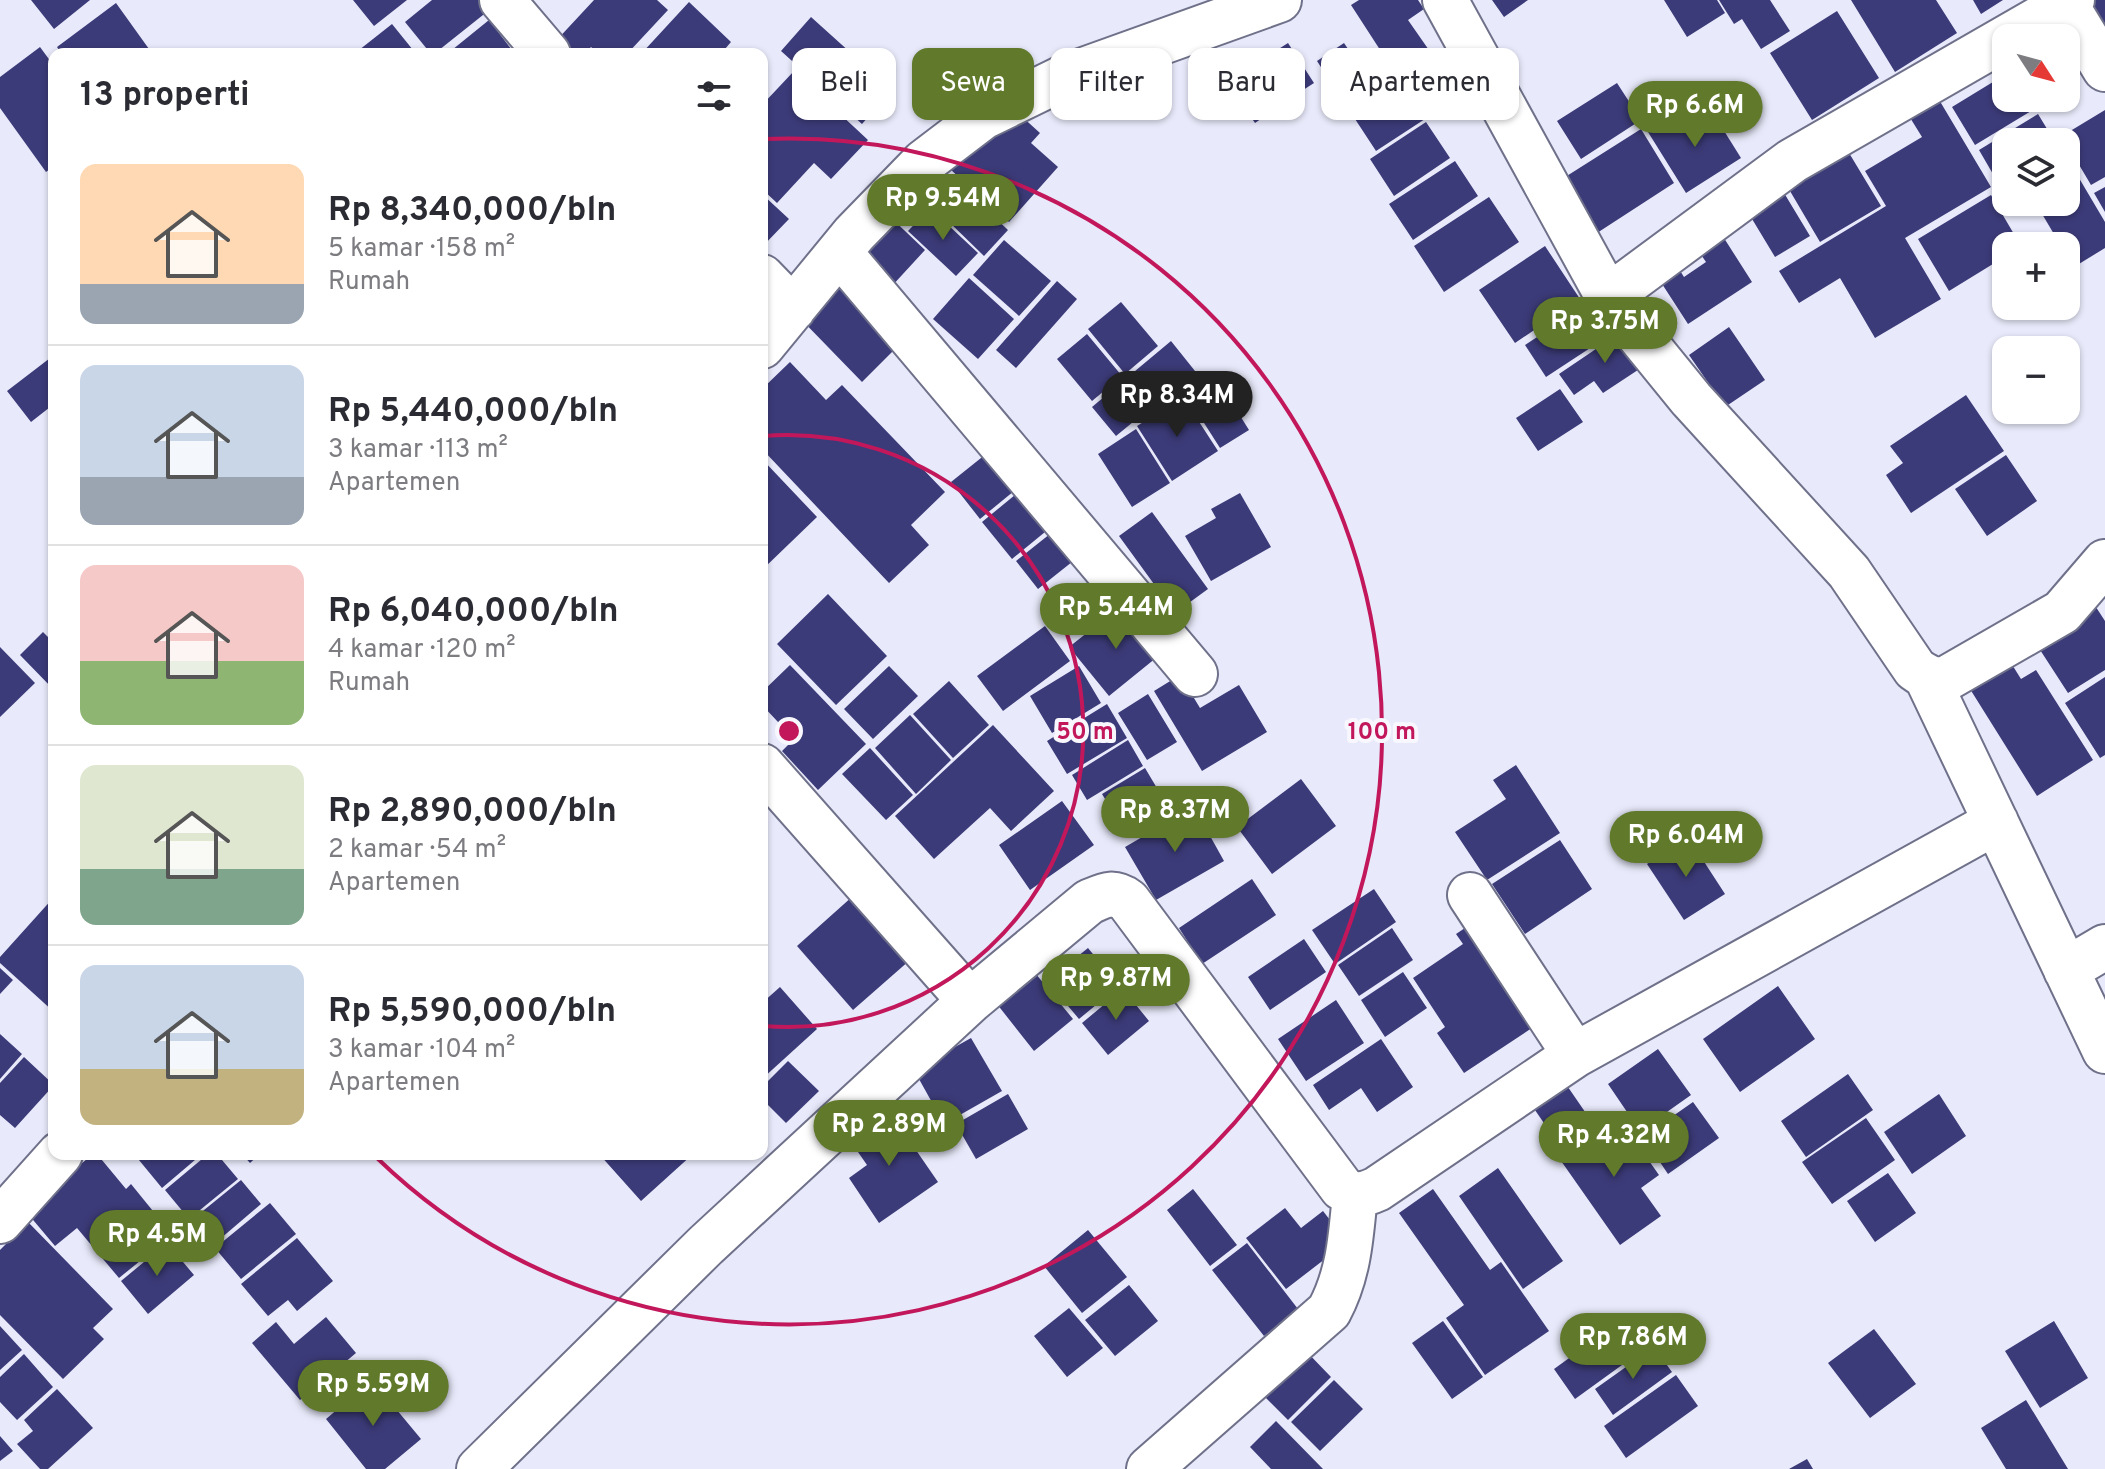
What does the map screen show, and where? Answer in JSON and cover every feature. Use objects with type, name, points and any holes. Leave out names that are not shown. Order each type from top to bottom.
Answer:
[{"type":"street","points":[[502,0],[543,48]]},
{"type":"street","points":[[768,339],[854,234],[924,162],[983,117],[1067,76],[1279,0]]},
{"type":"street","points":[[1445,0],[1608,297],[1691,399],[1849,572],[1915,669],[1927,678],[2105,1051]]},
{"type":"street","points":[[1608,297],[1792,161],[2067,1],[2105,69]]},
{"type":"street","points":[[840,253],[1195,674]]},
{"type":"street","points":[[768,283],[793,309]]},
{"type":"street","points":[[1927,678],[1942,680],[1949,677],[2062,612],[2105,562]]},
{"type":"street","points":[[768,773],[970,1001]]},
{"type":"street","points":[[479,1469],[706,1245],[970,1001],[1089,902],[1109,893],[1120,895],[1128,901],[1342,1188],[1364,1195],[1575,1055],[1996,822]]},
{"type":"street","points":[[1470,895],[1575,1055]]},
{"type":"street","points":[[2066,970],[2105,947]]},
{"type":"street","points":[[0,1221],[55,1160]]},
{"type":"street","points":[[1149,1469],[1329,1311],[1348,1264],[1355,1194]]},
{"type":"building","points":[[31,0],[90,0],[54,29]]},
{"type":"building","points":[[353,0],[407,0],[374,26]]},
{"type":"building","points":[[432,0],[480,0],[488,11],[442,48],[426,48],[405,22]]},
{"type":"building","points":[[594,0],[657,0],[668,10],[633,48],[559,48],[554,43]]},
{"type":"building","points":[[1359,0],[1418,0],[1424,9],[1408,20],[1428,48],[1379,48],[1351,5]]},
{"type":"building","points":[[1492,0],[1528,0],[1504,17]]},
{"type":"building","points":[[1664,0],[1717,0],[1725,13],[1687,37]]},
{"type":"building","points":[[1719,0],[1770,0],[1790,31],[1761,49],[1742,19],[1734,24]]},
{"type":"building","points":[[1851,0],[1936,0],[1957,33],[1895,72]]},
{"type":"building","points":[[1973,0],[2003,0],[1981,14]]},
{"type":"building","points":[[2087,0],[2105,0],[2105,33]]},
{"type":"building","points":[[689,2],[731,42],[726,48],[647,48]]},
{"type":"building","points":[[116,3],[148,48],[58,48]]},
{"type":"building","points":[[1837,11],[1879,78],[1812,120],[1770,53]]},
{"type":"building","points":[[811,17],[845,48],[792,48],[792,61],[781,51]]},
{"type":"building","points":[[489,20],[510,48],[454,48]]},
{"type":"building","points":[[392,24],[411,48],[362,48]]},
{"type":"building","points":[[40,47],[48,58],[46,172],[0,108],[0,77]]},
{"type":"building","points":[[1305,69],[1314,83],[1305,89]]},
{"type":"building","points":[[792,73],[792,120],[847,120],[868,140],[831,179],[814,163],[777,203],[768,195],[768,99]]},
{"type":"building","points":[[1617,83],[1641,120],[1581,159],[1557,121]]},
{"type":"building","points":[[1992,83],[1992,112],[2029,112],[2003,128],[1992,128],[1992,135],[1975,145],[1952,107]]},
{"type":"building","points":[[1938,98],[1991,187],[1905,238],[1941,299],[1875,338],[1840,278],[1799,303],[1779,271],[1886,206],[1865,171],[1922,137],[1909,116]]},
{"type":"building","points":[[1711,110],[1741,158],[1686,193],[1648,132],[1674,116],[1682,128]]},
{"type":"building","points":[[2105,110],[2105,177],[2091,185],[2080,166],[2080,128],[2075,128]]},
{"type":"building","points":[[2038,114],[2046,128],[2015,128]]},
{"type":"building","points":[[996,120],[1026,120],[1040,133],[1031,143],[1058,167],[1009,222],[951,170]]},
{"type":"building","points":[[1356,120],[1423,120],[1376,151]]},
{"type":"building","points":[[1426,122],[1450,158],[1394,196],[1370,159]]},
{"type":"building","points":[[1641,129],[1674,183],[1597,233],[1562,179]]},
{"type":"building","points":[[1840,138],[1881,206],[1820,242],[1780,174]]},
{"type":"building","points":[[1992,142],[1992,172],[1979,150]]},
{"type":"building","points":[[1455,161],[1478,196],[1413,240],[1389,204]]},
{"type":"building","points":[[2080,180],[2105,222],[2105,248],[2080,263],[2080,232],[2053,232],[2043,216],[2080,216]]},
{"type":"building","points":[[1778,183],[1810,236],[1775,257],[1743,204]]},
{"type":"building","points":[[2105,187],[2105,212],[2094,193]]},
{"type":"building","points":[[971,195],[1008,230],[984,256],[947,220]]},
{"type":"building","points":[[1991,195],[1992,216],[2003,216],[2013,232],[1992,232],[1992,265],[1949,291],[1918,239]]},
{"type":"building","points":[[1489,197],[1519,242],[1444,292],[1414,246]]},
{"type":"building","points":[[768,200],[789,219],[768,241]]},
{"type":"building","points":[[930,208],[978,253],[956,276],[908,231]]},
{"type":"building","points":[[884,211],[925,250],[891,287],[850,248]]},
{"type":"building","points":[[1715,224],[1752,282],[1688,324],[1653,270],[1672,258],[1684,277],[1706,262],[1691,240]]},
{"type":"building","points":[[1004,240],[1051,281],[1019,316],[973,275]]},
{"type":"building","points":[[1545,246],[1580,299],[1515,343],[1479,290]]},
{"type":"building","points":[[833,274],[901,343],[862,382],[794,312]]},
{"type":"building","points":[[969,278],[1014,319],[978,359],[933,319]]},
{"type":"building","points":[[1057,281],[1077,299],[1016,368],[996,350]]},
{"type":"building","points":[[1595,299],[1616,331],[1546,377],[1525,345]]},
{"type":"building","points":[[1121,302],[1158,346],[1125,374],[1088,329]]},
{"type":"building","points":[[1729,327],[1765,380],[1725,407],[1689,355]]},
{"type":"building","points":[[1624,330],[1647,364],[1603,393],[1594,381],[1574,395],[1559,374]]},
{"type":"building","points":[[1087,334],[1122,376],[1092,401],[1057,359]]},
{"type":"building","points":[[1171,341],[1195,371],[1116,436],[1092,407]]},
{"type":"building","points":[[48,360],[48,409],[31,422],[7,391]]},
{"type":"building","points":[[790,362],[826,400],[842,385],[945,492],[911,525],[929,545],[889,583],[768,455],[768,383]]},
{"type":"building","points":[[1212,371],[1249,430],[1220,448],[1183,390]]},
{"type":"building","points":[[1560,389],[1583,422],[1538,451],[1516,418]]},
{"type":"building","points":[[1966,395],[2004,451],[1911,513],[1886,475],[1903,463],[1890,446]]},
{"type":"building","points":[[1183,397],[1218,451],[1172,481],[1137,426]]},
{"type":"building","points":[[1136,429],[1170,483],[1132,507],[1098,454]]},
{"type":"building","points":[[991,450],[1020,486],[980,519],[951,482]]},
{"type":"building","points":[[2006,455],[2037,501],[1987,536],[1955,489]]},
{"type":"building","points":[[768,465],[817,517],[768,564]]},
{"type":"building","points":[[1026,486],[1056,523],[1012,559],[982,522]]},
{"type":"building","points":[[1240,493],[1271,547],[1211,581],[1185,536],[1216,518],[1211,509]]},
{"type":"building","points":[[1152,512],[1208,589],[1175,613],[1119,536]]},
{"type":"building","points":[[1060,526],[1082,554],[1038,589],[1016,561]]},
{"type":"building","points":[[828,594],[887,656],[836,705],[777,644]]},
{"type":"building","points":[[2092,601],[2105,621],[2105,670],[2068,693],[2033,639]]},
{"type":"building","points":[[1116,610],[1167,649],[1109,696],[1069,647]]},
{"type":"building","points":[[1045,626],[1070,661],[1003,711],[977,676]]},
{"type":"building","points":[[43,632],[48,637],[48,684],[20,655]]},
{"type":"building","points":[[0,647],[35,683],[0,717]]},
{"type":"building","points":[[2011,663],[2021,679],[2036,670],[2093,760],[2037,796],[1970,689]]},
{"type":"building","points":[[790,665],[866,744],[818,790],[782,751],[794,739],[768,711],[768,686]]},
{"type":"building","points":[[889,666],[918,696],[873,739],[844,709]]},
{"type":"building","points":[[1079,666],[1101,703],[1052,733],[1030,696]]},
{"type":"building","points":[[1180,675],[1200,708],[1239,685],[1267,732],[1202,771],[1154,691]]},
{"type":"building","points":[[2105,677],[2105,755],[2100,758],[2065,703]]},
{"type":"building","points":[[949,681],[989,725],[953,758],[913,714]]},
{"type":"building","points":[[1148,694],[1177,742],[1147,760],[1118,713]]},
{"type":"building","points":[[1107,704],[1127,738],[1067,774],[1047,741]]},
{"type":"building","points":[[910,715],[951,760],[916,794],[875,748]]},
{"type":"building","points":[[993,725],[1054,791],[1011,831],[990,808],[934,859],[895,816]]},
{"type":"building","points":[[1128,740],[1143,766],[1087,800],[1072,775]]},
{"type":"building","points":[[870,748],[913,795],[886,820],[842,774]]},
{"type":"building","points":[[1516,765],[1560,833],[1487,880],[1455,832],[1506,799],[1493,780]]},
{"type":"building","points":[[1145,768],[1167,805],[1124,830],[1102,794]]},
{"type":"building","points":[[1301,779],[1336,826],[1272,874],[1237,827]]},
{"type":"building","points":[[1062,801],[1094,845],[1030,890],[999,845]]},
{"type":"building","points":[[1194,807],[1224,861],[1156,900],[1125,847]]},
{"type":"building","points":[[1688,837],[1725,894],[1684,920],[1647,864]]},
{"type":"building","points":[[1560,840],[1592,889],[1525,934],[1492,884]]},
{"type":"building","points":[[1252,879],[1276,915],[1202,964],[1179,928]]},
{"type":"building","points":[[1374,889],[1396,922],[1335,964],[1312,930]]},
{"type":"building","points":[[853,896],[910,960],[853,1010],[797,946]]},
{"type":"building","points":[[48,904],[48,1007],[0,963],[0,957]]},
{"type":"building","points":[[1480,918],[1547,1018],[1464,1073],[1437,1033],[1445,1027],[1413,978],[1463,944],[1456,934]]},
{"type":"building","points":[[1392,928],[1413,960],[1359,996],[1338,965]]},
{"type":"building","points":[[1304,939],[1326,972],[1270,1010],[1248,977]]},
{"type":"building","points":[[1088,948],[1119,986],[1079,1019],[1047,981]]},
{"type":"building","points":[[0,968],[13,980],[0,994]]},
{"type":"building","points":[[1031,968],[1073,1019],[1034,1051],[993,999]]},
{"type":"building","points":[[1403,972],[1427,1008],[1385,1037],[1361,1000]]},
{"type":"building","points":[[1778,986],[1815,1039],[1740,1092],[1703,1039]]},
{"type":"building","points":[[780,987],[817,1029],[768,1074],[768,998]]},
{"type":"building","points":[[1123,989],[1149,1021],[1108,1055],[1082,1023]]},
{"type":"building","points":[[1336,1000],[1364,1043],[1306,1081],[1278,1039]]},
{"type":"building","points":[[0,1034],[22,1054],[0,1079]]},
{"type":"building","points":[[971,1038],[1002,1091],[944,1124],[914,1070]]},
{"type":"building","points":[[1381,1039],[1413,1087],[1377,1112],[1361,1088],[1329,1110],[1313,1085]]},
{"type":"building","points":[[1658,1049],[1691,1095],[1640,1131],[1608,1084]]},
{"type":"building","points":[[24,1057],[48,1079],[48,1092],[15,1128],[0,1115],[0,1083]]},
{"type":"building","points":[[788,1061],[819,1091],[786,1123],[768,1105],[768,1081]]},
{"type":"building","points":[[1559,1074],[1592,1122],[1559,1145],[1526,1097]]},
{"type":"building","points":[[1848,1074],[1873,1110],[1806,1157],[1781,1121]]},
{"type":"building","points":[[1008,1094],[1028,1129],[976,1159],[956,1124]]},
{"type":"building","points":[[1939,1094],[1966,1136],[1912,1174],[1884,1132]]},
{"type":"building","points":[[1693,1102],[1719,1138],[1668,1174],[1643,1137]]},
{"type":"building","points":[[889,1111],[938,1182],[879,1223],[849,1178],[867,1165],[849,1139]]},
{"type":"building","points":[[1618,1117],[1659,1175],[1641,1188],[1661,1216],[1620,1245],[1559,1158]]},
{"type":"building","points":[[1866,1118],[1895,1160],[1832,1204],[1802,1162]]},
{"type":"building","points":[[86,1160],[102,1160],[126,1189],[131,1184],[157,1216],[145,1225],[161,1244],[119,1278],[77,1228],[55,1246],[18,1202],[53,1187]]},
{"type":"building","points":[[139,1160],[195,1160],[162,1188]]},
{"type":"building","points":[[201,1160],[222,1160],[238,1179],[189,1219],[165,1190]]},
{"type":"building","points":[[604,1160],[686,1160],[641,1201]]},
{"type":"building","points":[[1498,1168],[1563,1261],[1523,1289],[1459,1196]]},
{"type":"building","points":[[1888,1173],[1916,1213],[1875,1242],[1847,1201]]},
{"type":"building","points":[[241,1180],[261,1204],[213,1245],[193,1219]]},
{"type":"building","points":[[1193,1189],[1237,1245],[1210,1266],[1167,1210]]},
{"type":"building","points":[[1433,1189],[1490,1270],[1501,1262],[1549,1331],[1485,1375],[1446,1318],[1464,1305],[1399,1213]]},
{"type":"building","points":[[270,1203],[296,1234],[241,1279],[215,1248]]},
{"type":"building","points":[[1285,1208],[1301,1228],[1323,1211],[1347,1242],[1286,1289],[1246,1238]]},
{"type":"building","points":[[28,1222],[113,1309],[93,1328],[104,1339],[63,1379],[0,1315],[0,1250]]},
{"type":"building","points":[[1088,1230],[1127,1277],[1082,1313],[1044,1266]]},
{"type":"building","points":[[297,1238],[333,1281],[297,1311],[288,1300],[268,1316],[241,1284]]},
{"type":"building","points":[[167,1243],[194,1275],[148,1314],[121,1281]]},
{"type":"building","points":[[1247,1243],[1298,1309],[1264,1336],[1212,1270]]},
{"type":"building","points":[[1129,1285],[1158,1321],[1115,1356],[1085,1320]]},
{"type":"building","points":[[1069,1308],[1103,1348],[1067,1377],[1034,1336]]},
{"type":"building","points":[[1630,1314],[1651,1344],[1575,1399],[1554,1369]]},
{"type":"building","points":[[326,1317],[356,1353],[300,1400],[252,1343],[276,1322],[294,1344]]},
{"type":"building","points":[[1443,1321],[1483,1377],[1452,1399],[1412,1343]]},
{"type":"building","points":[[2054,1321],[2088,1378],[2040,1408],[2005,1351]]},
{"type":"building","points":[[0,1326],[22,1350],[0,1370]]},
{"type":"building","points":[[1874,1329],[1916,1384],[1870,1418],[1828,1363]]},
{"type":"building","points":[[1654,1347],[1672,1372],[1613,1415],[1595,1389]]},
{"type":"building","points":[[1304,1349],[1331,1377],[1288,1420],[1260,1392]]},
{"type":"building","points":[[24,1354],[53,1387],[17,1420],[0,1402],[0,1377]]},
{"type":"building","points":[[1676,1375],[1698,1406],[1626,1458],[1604,1426]]},
{"type":"building","points":[[372,1380],[421,1439],[385,1469],[366,1469],[326,1419]]},
{"type":"building","points":[[1334,1380],[1363,1409],[1320,1451],[1291,1422]]},
{"type":"building","points":[[57,1389],[93,1428],[48,1469],[40,1469],[17,1444],[33,1431],[24,1420]]},
{"type":"building","points":[[2026,1400],[2068,1469],[2006,1469],[1981,1428]]},
{"type":"building","points":[[1276,1421],[1323,1469],[1271,1469],[1250,1447]]},
{"type":"building","points":[[0,1436],[13,1451],[0,1461]]},
{"type":"building","points":[[1807,1459],[1813,1469],[1789,1469]]}]
